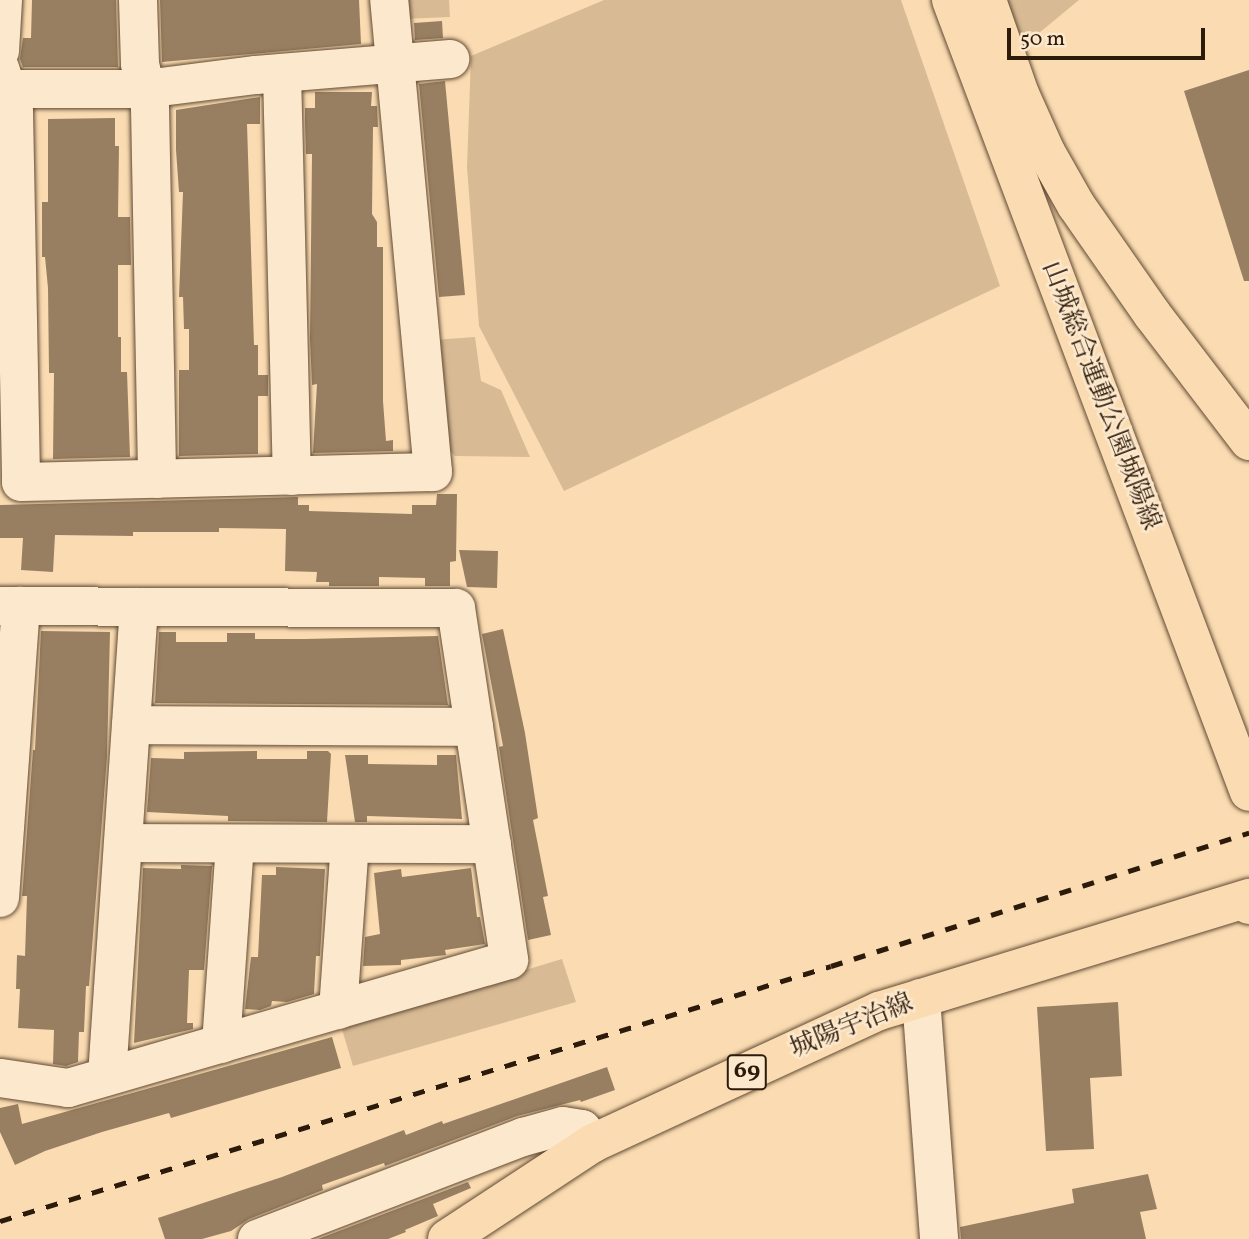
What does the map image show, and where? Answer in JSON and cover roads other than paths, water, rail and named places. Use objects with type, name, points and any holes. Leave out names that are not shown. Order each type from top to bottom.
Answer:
[{"type":"main road","name":"山城総合運動公園城陽線","points":[[951,0],[1249,792]]},
{"type":"main road","points":[[987,0],[1020,94],[1046,152],[1076,205],[1152,314],[1249,441]]},
{"type":"main road","name":"城陽宇治線","points":[[447,1239],[593,1143],[879,1011],[1247,901]]},
{"type":"street","points":[[0,51],[3,0]]},
{"type":"street","points":[[138,0],[140,64],[149,107],[157,479]]},
{"type":"street","points":[[389,0],[392,64],[433,472],[21,482],[9,378],[14,112],[2,82],[145,89],[282,73],[392,64],[450,59]]},
{"type":"street","points":[[282,73],[292,476]]},
{"type":"street","points":[[0,898],[10,606],[456,608],[509,960],[68,1088],[0,1079]]},
{"type":"street","points":[[107,1076],[139,607]]},
{"type":"street","points":[[131,725],[474,727]]},
{"type":"street","points":[[123,844],[492,844]]},
{"type":"street","points":[[221,1044],[235,845]]},
{"type":"street","points":[[338,1010],[350,845]]},
{"type":"street","points":[[921,998],[939,1239]]},
{"type":"street","points":[[257,1239],[497,1147],[563,1126],[582,1129],[593,1143]]},
{"type":"railway","points":[[0,1221],[831,966],[1249,833]]}]
